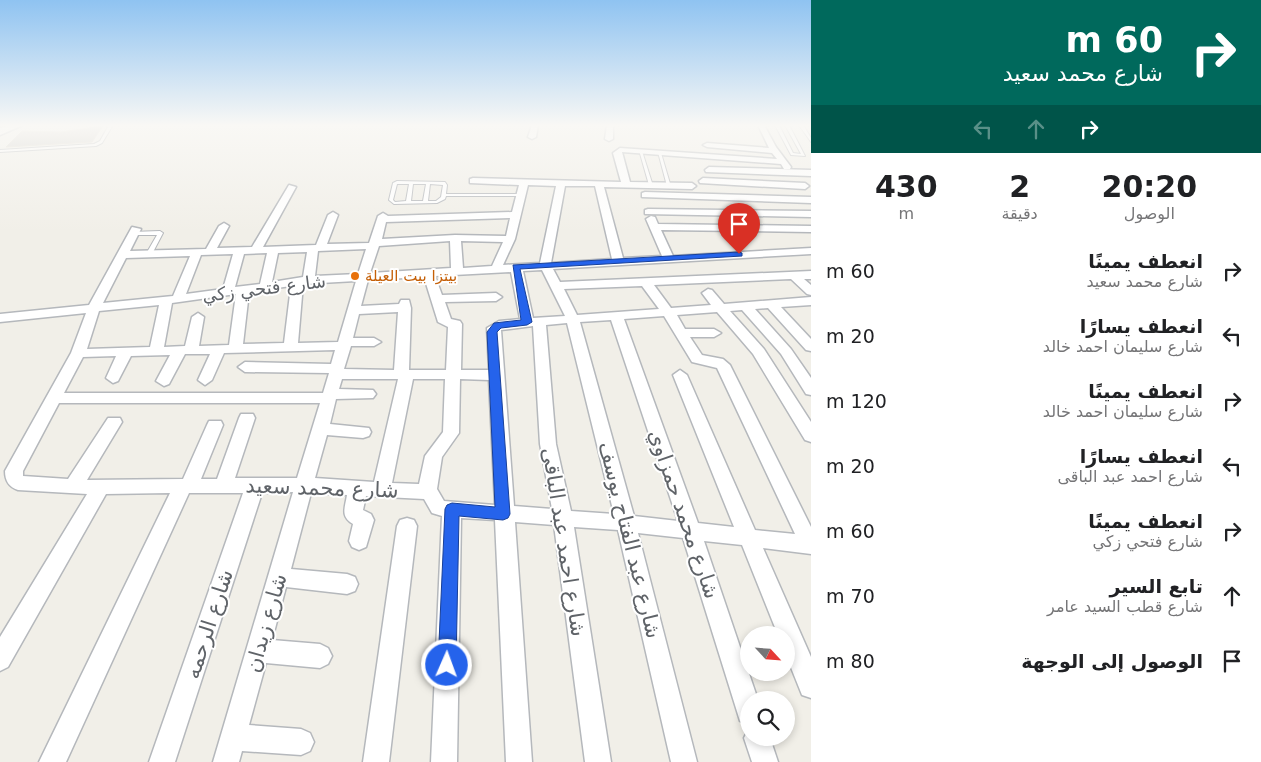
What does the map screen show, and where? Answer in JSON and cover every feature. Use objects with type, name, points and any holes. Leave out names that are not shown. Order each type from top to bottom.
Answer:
[{"type":"street","points":[[618,161],[626,184]]},
{"type":"street","points":[[762,161],[782,162],[808,188]]},
{"type":"street","points":[[709,170],[811,173]]},
{"type":"street","points":[[473,181],[561,183],[640,195],[736,200],[811,200]]},
{"type":"street","points":[[703,181],[808,188]]},
{"type":"street","points":[[497,267],[510,240],[524,182]]},
{"type":"street","points":[[545,265],[561,183]]},
{"type":"street","points":[[600,188],[626,184],[692,186]]},
{"type":"street","points":[[256,250],[292,187]]},
{"type":"street","points":[[600,188],[618,261]]},
{"type":"street","points":[[640,195],[668,258]]},
{"type":"street","points":[[648,212],[811,214]]},
{"type":"street","points":[[429,239],[436,216],[515,215]]},
{"type":"street","points":[[292,347],[303,281],[316,248],[333,216]]},
{"type":"street","name":"شارع زيدان","points":[[226,762],[383,217],[436,216]]},
{"type":"street","points":[[210,252],[224,226]]},
{"type":"street","points":[[656,232],[811,229]]},
{"type":"street","name":"شارع محمد سعيد","points":[[135,231],[94,308],[78,353],[14,471],[14,478],[18,483],[26,486],[73,487],[305,484],[427,492]]},
{"type":"street","points":[[656,232],[762,237]]},
{"type":"street","points":[[455,238],[457,270]]},
{"type":"street","points":[[122,255],[316,248],[429,239],[510,240]]},
{"type":"street","points":[[265,286],[273,250]]},
{"type":"street","points":[[228,292],[239,251]]},
{"type":"street","name":"شارع فتحي زكي","points":[[0,318],[172,299],[303,281],[497,267],[811,251]]},
{"type":"street","points":[[156,350],[172,299],[197,252]]},
{"type":"street","name":"شارع عبد الفتاح يوسف","points":[[545,265],[573,319],[626,522],[684,762]]},
{"type":"street","name":"شارع احمد عبد الباقى","points":[[516,267],[533,322],[548,444],[563,519],[598,762]]},
{"type":"street","points":[[428,272],[446,323],[455,324],[451,433],[434,456],[427,492],[432,495],[437,507],[563,519],[626,522],[811,545]]},
{"type":"street","points":[[519,762],[503,514],[494,328],[504,324],[747,308],[809,300],[793,275]]},
{"type":"street","points":[[556,286],[811,275]]},
{"type":"street","points":[[645,282],[668,313],[698,361],[718,362],[723,365],[811,545]]},
{"type":"street","points":[[236,348],[243,290]]},
{"type":"street","points":[[708,293],[759,352],[811,436]]},
{"type":"street","points":[[438,299],[496,297]]},
{"type":"street","points":[[355,310],[405,306],[404,374],[382,489]]},
{"type":"street","points":[[772,306],[811,347]]},
{"type":"street","points":[[747,308],[786,352],[811,390]]},
{"type":"street","name":"شارع محمد حمزاوي","points":[[616,316],[691,531],[742,691]]},
{"type":"street","points":[[164,381],[186,350],[198,317]]},
{"type":"street","points":[[681,333],[714,333]]},
{"type":"street","points":[[78,353],[292,347],[374,342]]},
{"type":"street","points":[[205,380],[220,349]]},
{"type":"street","points":[[113,378],[126,351]]},
{"type":"street","points":[[245,368],[404,374],[495,375]]},
{"type":"street","points":[[680,375],[811,686]]},
{"type":"street","points":[[55,398],[330,396],[368,394]]},
{"type":"street","points":[[224,485],[247,418]]},
{"type":"street","points":[[73,487],[114,422]]},
{"type":"street","points":[[52,762],[215,425]]},
{"type":"street","points":[[321,429],[363,432]]},
{"type":"street","name":"شارع الرحمه","points":[[162,762],[255,485]]},
{"type":"street","points":[[0,659],[101,487]]},
{"type":"street","points":[[358,488],[353,514],[364,520],[359,541]]},
{"type":"street","points":[[444,762],[452,509]]},
{"type":"street","points":[[376,762],[407,526]]},
{"type":"street","points":[[279,577],[347,584]]},
{"type":"street","points":[[258,651],[320,656]]},
{"type":"street","points":[[234,737],[301,742]]},
{"type":"street","points":[[759,746],[764,762]]},
{"type":"lane","points":[[643,161],[651,185]]},
{"type":"lane","points":[[661,161],[669,186]]},
{"type":"lane","points":[[397,182],[428,182],[445,184],[441,201],[392,202],[394,184],[397,182]]},
{"type":"lane","points":[[408,203],[412,182]]},
{"type":"lane","points":[[425,202],[428,182]]},
{"type":"lane","points":[[444,194],[520,195]]},
{"type":"lane","points":[[135,231],[160,233],[149,254]]},
{"type":"place","name":"بيتزا بيت العيلة","points":[[355,276]]},
{"type":"route","points":[[447,665],[452,509],[503,514],[492,332],[498,325],[527,322],[516,267],[739,254]]}]
